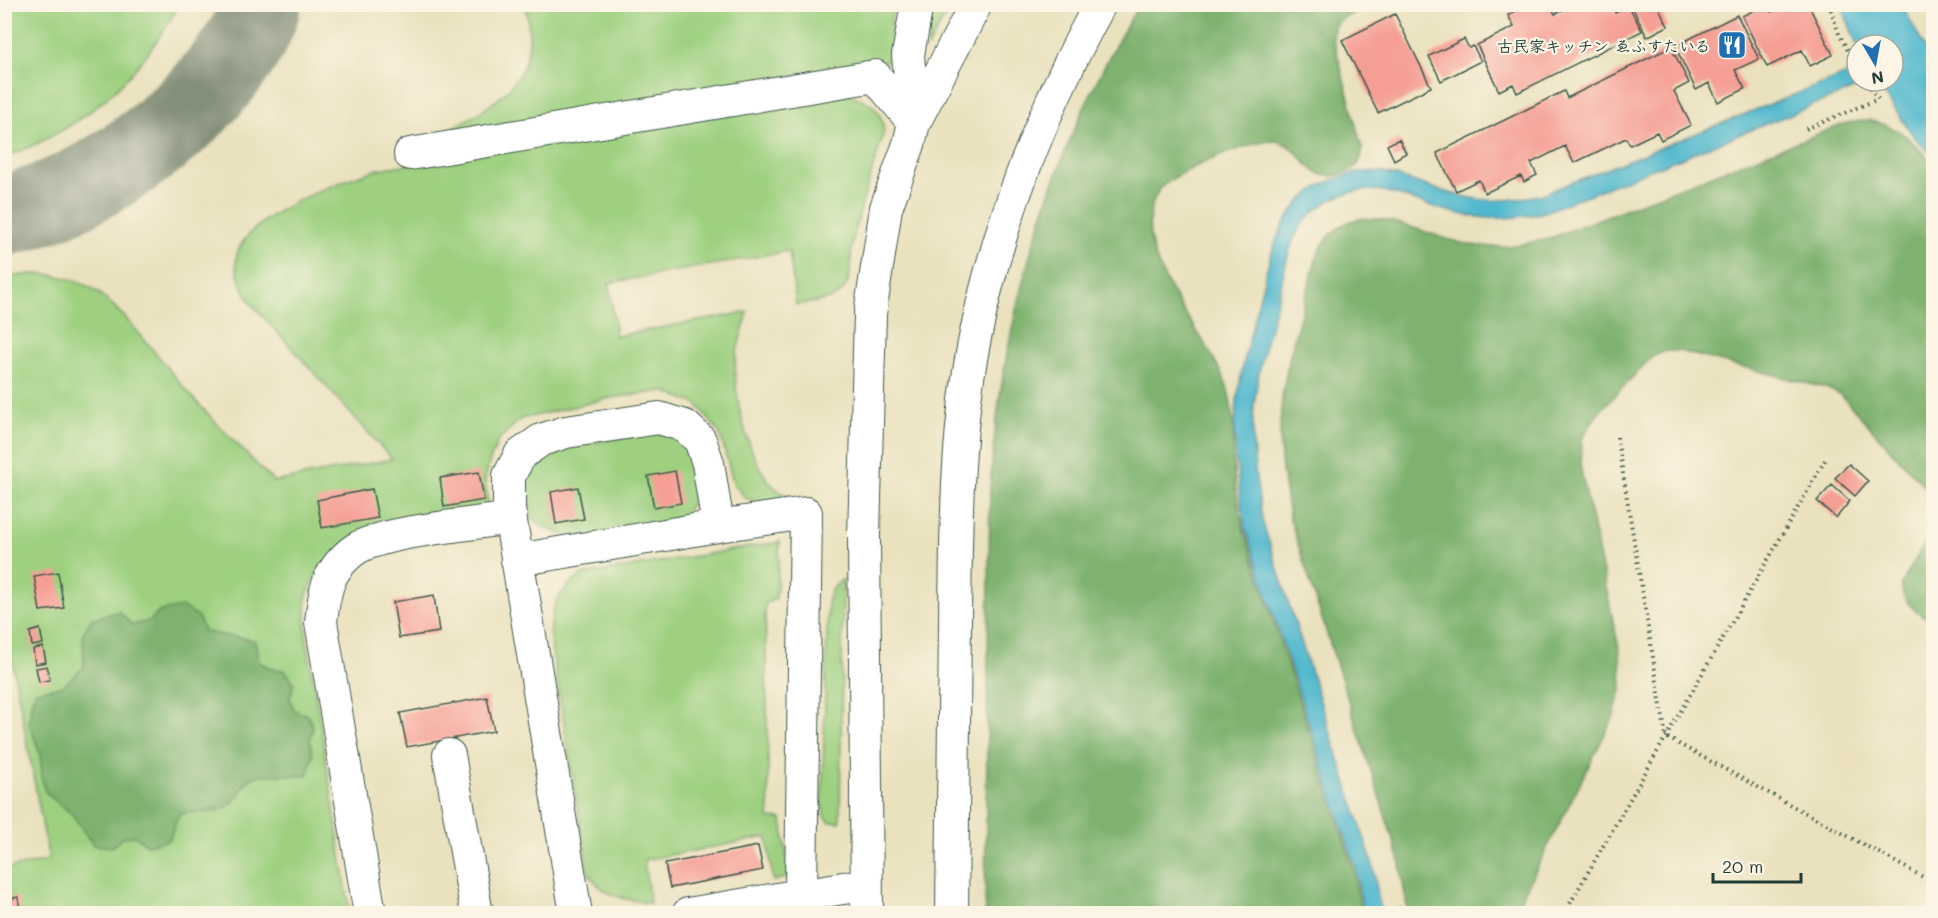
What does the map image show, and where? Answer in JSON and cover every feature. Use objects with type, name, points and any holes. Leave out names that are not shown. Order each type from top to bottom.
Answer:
[{"type":"street","points":[[914,123],[908,55],[917,4]]},
{"type":"street","points":[[688,914],[729,910],[801,894],[867,899],[864,536],[870,314],[886,208],[909,144],[914,123],[976,4]]},
{"type":"street","points":[[952,914],[957,486],[968,375],[986,285],[1016,187],[1054,92],[1100,4]]},
{"type":"street","points":[[410,154],[875,76],[914,123]]},
{"type":"street","points":[[576,914],[510,518],[509,476],[520,455],[541,440],[566,432],[659,418],[685,426],[700,440],[708,463],[718,526]]},
{"type":"street","points":[[517,560],[807,513],[801,894]]},
{"type":"street","points":[[370,914],[321,622],[324,595],[331,576],[343,559],[357,548],[381,539],[510,518]]},
{"type":"street","points":[[449,755],[477,914]]},
{"type":"path","points":[[1829,4],[1845,46]]},
{"type":"path","points":[[1806,129],[1878,99],[1874,93]]},
{"type":"path","points":[[1617,437],[1666,737]]},
{"type":"path","points":[[1564,914],[1827,457]]},
{"type":"path","points":[[1666,737],[1934,883]]},
{"type":"path","points":[[1399,906],[1399,914]]},
{"type":"green space","points":[[4,5],[179,5],[146,56],[107,98],[60,131],[5,157]]},
{"type":"green space","points":[[526,5],[894,5],[891,20],[897,60],[424,142],[458,125],[491,104],[506,92],[517,78],[525,61],[529,42]]},
{"type":"green space","points":[[932,5],[952,5],[927,48]]},
{"type":"green space","points":[[1139,5],[1370,5],[1343,18],[1334,26],[1333,38],[1362,148],[1357,165],[1347,172],[1333,176],[1322,175],[1314,171],[1285,144],[1274,141],[1264,142],[1232,151],[1166,183],[1159,190],[1150,214],[1150,239],[1158,265],[1217,365],[1227,387],[1233,419],[1236,493],[1243,527],[1354,870],[1361,913],[985,913],[990,488],[996,424],[1006,361],[1035,237],[1055,177],[1079,118],[1107,61]]},
{"type":"green space","points":[[849,94],[877,110],[884,131],[856,225],[849,277],[844,289],[835,297],[796,305],[789,251],[609,283],[616,336],[748,312],[737,351],[735,372],[739,408],[744,427],[757,462],[766,477],[777,490],[800,501],[764,505],[746,498],[734,485],[720,434],[697,404],[663,391],[610,398],[521,419],[499,439],[490,460],[485,480],[489,508],[319,569],[306,597],[306,633],[350,913],[5,913],[5,869],[49,860],[5,624],[4,280],[24,275],[47,274],[89,287],[102,296],[130,323],[184,387],[274,482],[392,459],[250,302],[239,278],[236,263],[240,246],[253,230],[272,216],[318,191],[379,169]]},
{"type":"green space","points":[[1869,120],[1890,126],[1898,131],[1919,148],[1933,164],[1933,496],[1840,394],[1826,388],[1679,351],[1665,351],[1652,357],[1598,413],[1582,438],[1581,470],[1620,653],[1622,687],[1613,718],[1514,913],[1408,913],[1399,858],[1289,516],[1284,482],[1280,425],[1284,383],[1316,259],[1330,235],[1347,223],[1367,218],[1411,227],[1457,242],[1489,247],[1508,246],[1553,237],[1846,123]]},
{"type":"green space","points":[[655,432],[670,436],[688,448],[700,490],[684,515],[669,524],[573,539],[543,527],[530,516],[526,500],[527,483],[530,469],[541,456],[557,449]]},
{"type":"green space","points":[[1933,528],[1934,623],[1907,602],[1902,590],[1902,583]]},
{"type":"green space","points":[[780,542],[776,598],[765,604],[769,818],[782,819],[789,877],[773,881],[767,837],[644,860],[650,903],[622,898],[607,892],[594,881],[588,872],[550,638],[552,617],[557,601],[566,588],[582,575]]},
{"type":"green space","points":[[843,579],[840,822],[830,822],[825,817],[822,804],[828,599],[832,589]]},
{"type":"green space","points":[[183,607],[198,617],[204,631],[255,641],[259,662],[272,669],[285,670],[294,683],[290,698],[294,710],[308,715],[313,727],[310,739],[313,756],[307,775],[265,775],[252,778],[245,783],[232,803],[220,810],[179,814],[169,840],[147,845],[135,836],[123,837],[112,847],[93,845],[72,814],[47,794],[43,786],[40,754],[29,723],[31,702],[36,691],[63,686],[84,667],[83,633],[92,619],[119,611],[132,625],[150,621],[160,611]]},
{"type":"water","points":[[1841,5],[1902,5],[1933,63],[1933,157],[1913,135],[1883,93],[1905,93],[1905,33],[1852,33]]},
{"type":"water","points":[[1845,75],[1845,93],[1545,212],[1513,218],[1484,218],[1441,209],[1385,191],[1372,190],[1351,193],[1331,200],[1313,212],[1299,229],[1287,259],[1259,372],[1253,423],[1254,461],[1263,523],[1373,865],[1381,913],[1363,913],[1356,869],[1245,527],[1237,475],[1235,423],[1243,367],[1256,311],[1272,252],[1289,216],[1316,188],[1341,177],[1356,173],[1376,172],[1454,194],[1481,199],[1509,200],[1540,195]]},
{"type":"building","points":[[1528,4],[1550,4],[1555,14],[1575,4],[1611,4],[1615,13],[1629,6],[1642,31],[1517,93],[1513,84],[1499,91],[1477,45],[1514,27],[1508,15]]},
{"type":"building","points":[[1631,4],[1657,4],[1668,26],[1647,37]]},
{"type":"building","points":[[1767,4],[1771,12],[1787,4],[1808,4],[1833,55],[1810,66],[1802,50],[1767,67],[1742,16]]},
{"type":"building","points":[[1395,14],[1431,87],[1378,113],[1342,40]]},
{"type":"building","points":[[1737,15],[1759,59],[1735,70],[1745,89],[1718,102],[1709,83],[1696,90],[1675,46]]},
{"type":"building","points":[[1464,39],[1469,48],[1473,46],[1481,61],[1441,81],[1429,56]]},
{"type":"building","points":[[1671,47],[1689,83],[1674,91],[1691,125],[1661,140],[1657,132],[1630,145],[1626,138],[1574,163],[1565,146],[1531,163],[1537,175],[1524,182],[1521,176],[1485,193],[1479,180],[1456,191],[1437,153],[1564,91],[1567,98]]},
{"type":"building","points":[[1399,139],[1406,153],[1394,160],[1387,145]]},
{"type":"building","points":[[1849,464],[1868,481],[1855,496],[1835,478]]},
{"type":"building","points":[[675,471],[681,503],[654,508],[648,476]]},
{"type":"building","points":[[479,472],[484,500],[444,507],[440,478]]},
{"type":"building","points":[[1832,485],[1850,501],[1836,518],[1817,501]]},
{"type":"building","points":[[578,487],[584,519],[556,524],[551,492]]},
{"type":"building","points":[[372,489],[378,518],[322,528],[317,500]]},
{"type":"building","points":[[58,572],[64,608],[40,611],[34,576]]},
{"type":"building","points":[[434,595],[439,632],[399,638],[393,602]]},
{"type":"building","points":[[40,629],[43,644],[32,646],[30,632]]},
{"type":"building","points":[[43,647],[46,662],[35,664],[33,649]]},
{"type":"building","points":[[47,666],[50,680],[39,682],[36,668]]},
{"type":"building","points":[[487,697],[494,731],[407,747],[400,713]]},
{"type":"building","points":[[758,846],[763,870],[670,888],[665,864]]},
{"type":"building","points":[[18,897],[21,914],[4,914],[4,900]]},
{"type":"taxiway","points":[[4,216],[40,205],[75,190],[142,149],[173,124],[226,68],[249,34],[261,4]]},
{"type":"place","name":"古民家キッチン ゑふすたいる","points":[[1732,45]]}]
